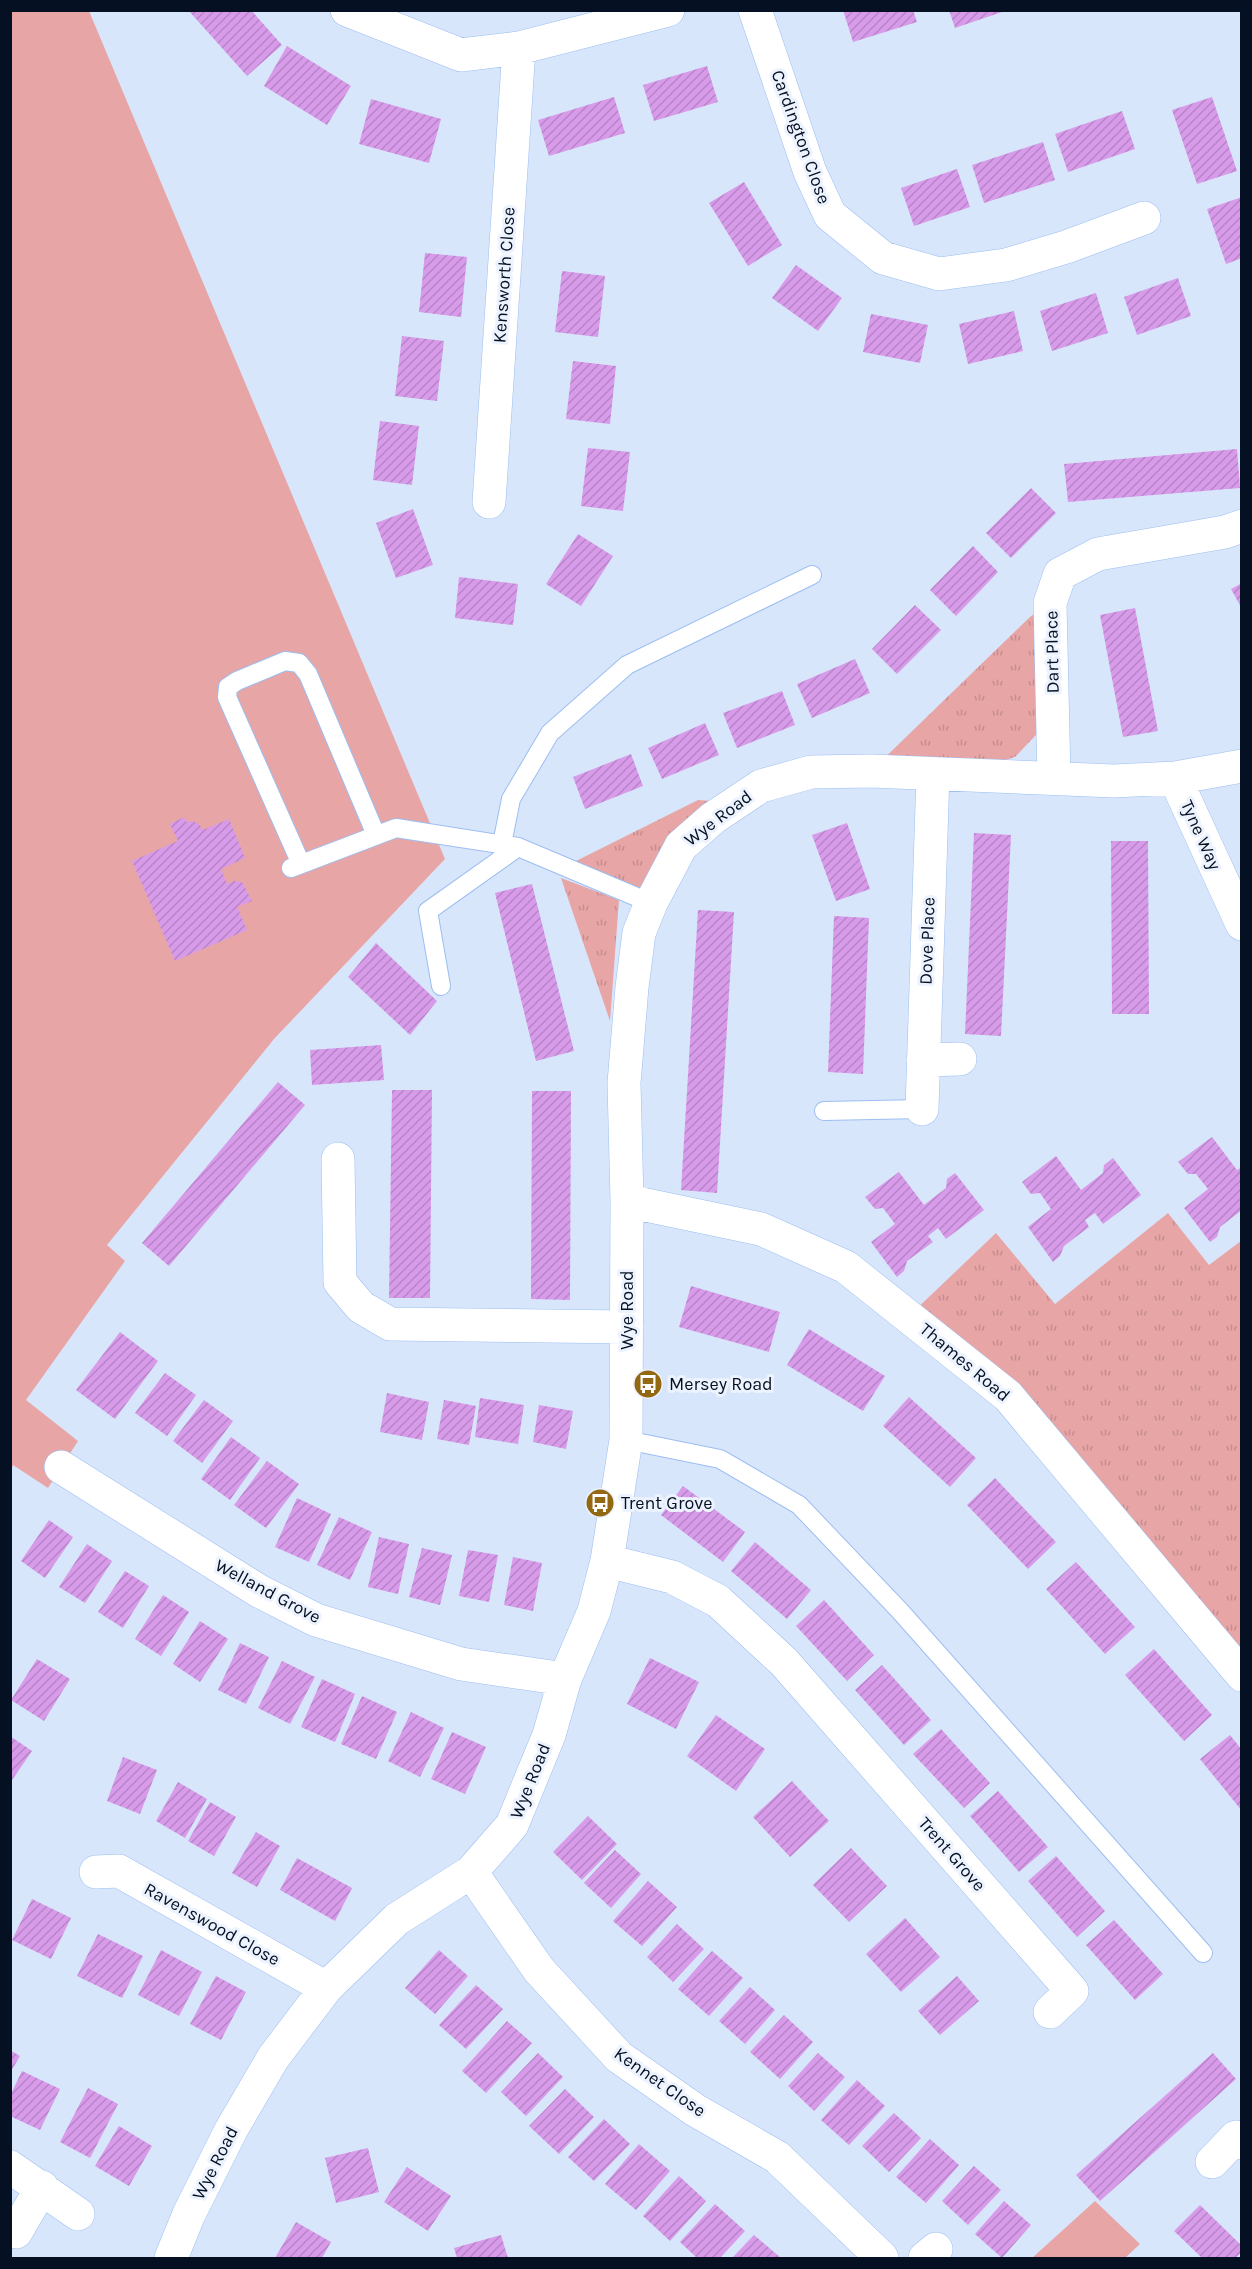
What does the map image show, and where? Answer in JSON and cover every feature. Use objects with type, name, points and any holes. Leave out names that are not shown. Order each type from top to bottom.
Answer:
[{"type":"street","points":[[347,10],[461,56],[519,48],[668,10]]},
{"type":"street","name":"Cardington Close","points":[[756,10],[810,172],[830,215],[883,258],[939,274],[1006,265],[1144,218]]},
{"type":"street","name":"Kensworth Close","points":[[489,502],[519,48]]},
{"type":"street","name":"Dart Place","points":[[1054,777],[1050,603],[1060,574],[1098,554],[1225,532],[1242,526]]},
{"type":"street","name":"Wye Road","points":[[171,2259],[189,2214],[231,2130],[273,2058],[326,1988],[397,1919],[471,1872],[512,1825],[549,1735],[565,1679],[594,1611],[607,1561],[627,1440],[627,1201],[624,1083],[639,933],[651,903],[681,846],[713,818],[761,786],[811,772],[871,771],[1114,781],[1175,778],[1242,766]]},
{"type":"street","name":"Dove Place","points":[[921,1109],[933,774]]},
{"type":"street","name":"Tyne Way","points":[[1175,778],[1242,924]]},
{"type":"street","points":[[923,1060],[960,1059]]},
{"type":"street","points":[[338,1159],[340,1282],[361,1307],[381,1319],[390,1324],[627,1327]]},
{"type":"street","name":"Thames Road","points":[[627,1201],[761,1229],[846,1267],[1008,1396],[1242,1674]]},
{"type":"street","name":"Welland Grove","points":[[61,1467],[259,1591],[316,1620],[461,1664],[565,1679]]},
{"type":"street","name":"Trent Grove","points":[[607,1561],[672,1576],[718,1601],[784,1662],[1071,1991],[1050,2012]]},
{"type":"street","name":"Ravenswood Close","points":[[96,1872],[118,1871],[326,1988]]},
{"type":"street","name":"Kennet Close","points":[[471,1872],[539,1970],[619,2057],[695,2110],[777,2157],[882,2259]]},
{"type":"street","points":[[1212,2162],[1236,2137],[1242,2142]]},
{"type":"street","points":[[10,2167],[78,2214]]},
{"type":"street","points":[[16,2232],[42,2187]]},
{"type":"lane","points":[[510,846],[511,799],[550,733],[627,665],[812,574]]},
{"type":"lane","points":[[376,835],[308,674],[299,663],[285,661],[228,687],[227,697],[296,866],[396,828],[510,846],[651,903]]},
{"type":"lane","points":[[441,986],[428,911],[510,846]]},
{"type":"lane","points":[[824,1111],[921,1109]]},
{"type":"lane","points":[[627,1440],[720,1459],[800,1505],[900,1611],[1203,1953]]},
{"type":"green space","points":[[11,11],[89,11],[445,859],[274,1039],[107,1245],[125,1261],[26,1400],[78,1441],[48,1488],[13,1465],[11,1471]]},
{"type":"green space","points":[[1050,603],[1053,717],[1015,757],[958,775],[871,771],[1030,617]]},
{"type":"green space","points":[[698,800],[713,801],[651,903],[564,867]]},
{"type":"green space","points":[[561,878],[619,900],[610,1021]]},
{"type":"green space","points":[[1168,1213],[1209,1265],[1241,1241],[1241,1675],[1008,1396],[909,1316],[996,1233],[1055,1304]]},
{"type":"green space","points":[[1095,2201],[1140,2244],[1125,2258],[1032,2258]]},
{"type":"building","points":[[188,10],[251,10],[282,45],[247,76]]},
{"type":"building","points":[[843,10],[913,10],[917,22],[853,42]]},
{"type":"building","points":[[949,10],[1005,10],[1005,11],[955,28]]},
{"type":"building","points":[[287,46],[351,86],[327,125],[264,86]]},
{"type":"building","points":[[707,66],[718,102],[654,121],[643,85]]},
{"type":"building","points":[[614,97],[625,133],[549,156],[538,120]]},
{"type":"building","points":[[1212,97],[1237,171],[1197,184],[1172,110]]},
{"type":"building","points":[[371,99],[441,119],[429,163],[359,144]]},
{"type":"building","points":[[1122,111],[1135,149],[1068,172],[1055,134]]},
{"type":"building","points":[[1043,142],[1055,180],[984,203],[972,165]]},
{"type":"building","points":[[957,169],[970,207],[914,226],[901,188]]},
{"type":"building","points":[[744,182],[782,245],[748,266],[709,203]]},
{"type":"building","points":[[1242,197],[1242,258],[1226,264],[1207,209]]},
{"type":"building","points":[[425,253],[467,257],[461,317],[419,312]]},
{"type":"building","points":[[796,265],[842,298],[818,331],[772,298]]},
{"type":"building","points":[[562,271],[605,276],[598,337],[555,332]]},
{"type":"building","points":[[1178,278],[1191,316],[1137,335],[1124,297]]},
{"type":"building","points":[[1096,293],[1108,333],[1052,351],[1040,311]]},
{"type":"building","points":[[1014,311],[1023,351],[968,364],[959,324]]},
{"type":"building","points":[[871,314],[928,325],[920,363],[863,352]]},
{"type":"building","points":[[402,336],[444,341],[437,401],[395,396]]},
{"type":"building","points":[[573,361],[616,366],[610,424],[566,419]]},
{"type":"building","points":[[380,421],[419,426],[412,485],[373,480]]},
{"type":"building","points":[[588,448],[630,452],[623,511],[581,506]]},
{"type":"building","points":[[1237,449],[1240,488],[1068,502],[1064,464]]},
{"type":"building","points":[[1031,488],[1056,513],[1011,558],[986,533]]},
{"type":"building","points":[[413,509],[433,565],[396,578],[376,523]]},
{"type":"building","points":[[578,534],[613,556],[581,606],[546,584]]},
{"type":"building","points":[[973,546],[998,572],[956,616],[930,590]]},
{"type":"building","points":[[459,577],[518,584],[513,625],[455,618]]},
{"type":"building","points":[[1242,583],[1242,609],[1231,589]]},
{"type":"building","points":[[915,605],[941,630],[897,674],[872,649]]},
{"type":"building","points":[[1135,608],[1158,731],[1123,737],[1100,615]]},
{"type":"building","points":[[855,659],[870,693],[812,718],[797,684]]},
{"type":"building","points":[[782,691],[795,725],[737,748],[723,713]]},
{"type":"building","points":[[705,723],[719,755],[662,779],[648,748]]},
{"type":"building","points":[[631,754],[643,786],[585,809],[573,777]]},
{"type":"building","points":[[184,817],[186,822],[192,821],[199,824],[203,830],[229,819],[245,858],[221,869],[227,884],[234,881],[242,882],[252,901],[237,907],[247,930],[175,961],[132,861],[178,841],[170,824]]},
{"type":"building","points":[[847,823],[870,889],[836,901],[812,835]]},
{"type":"building","points":[[974,833],[1011,835],[1001,1036],[965,1034]]},
{"type":"building","points":[[1111,841],[1148,841],[1149,1014],[1112,1014]]},
{"type":"building","points":[[532,884],[574,1051],[536,1061],[495,893]]},
{"type":"building","points":[[698,910],[734,912],[717,1193],[681,1190]]},
{"type":"building","points":[[834,916],[869,918],[863,1074],[828,1072]]},
{"type":"building","points":[[376,943],[437,1001],[410,1035],[348,977]]},
{"type":"building","points":[[381,1045],[384,1080],[312,1085],[310,1050]]},
{"type":"building","points":[[278,1082],[305,1105],[169,1266],[142,1243]]},
{"type":"building","points":[[392,1090],[432,1090],[430,1298],[389,1298]]},
{"type":"building","points":[[532,1091],[571,1091],[570,1300],[531,1299]]},
{"type":"building","points":[[1212,1137],[1237,1170],[1242,1167],[1242,1210],[1220,1227],[1217,1237],[1210,1242],[1184,1208],[1208,1189],[1196,1174],[1188,1174],[1178,1162]]},
{"type":"building","points":[[1056,1156],[1081,1190],[1103,1173],[1104,1165],[1113,1158],[1141,1195],[1103,1224],[1095,1213],[1085,1220],[1089,1227],[1064,1246],[1060,1256],[1053,1262],[1028,1227],[1051,1209],[1040,1193],[1031,1194],[1022,1182]]},
{"type":"building","points":[[899,1172],[924,1205],[946,1188],[947,1179],[955,1173],[984,1210],[946,1239],[938,1228],[928,1236],[933,1242],[907,1261],[904,1271],[897,1277],[871,1242],[895,1224],[883,1208],[875,1209],[865,1197]]},
{"type":"building","points":[[691,1286],[780,1312],[769,1352],[679,1327]]},
{"type":"building","points":[[809,1329],[885,1376],[863,1411],[787,1365]]},
{"type":"building","points":[[120,1332],[158,1361],[115,1419],[76,1390]]},
{"type":"building","points":[[165,1373],[196,1395],[167,1436],[135,1413]]},
{"type":"building","points":[[387,1393],[429,1402],[422,1440],[380,1432]]},
{"type":"building","points":[[909,1397],[976,1458],[950,1487],[883,1426]]},
{"type":"building","points":[[480,1398],[524,1405],[518,1444],[475,1437]]},
{"type":"building","points":[[204,1400],[233,1421],[202,1463],[173,1441]]},
{"type":"building","points":[[444,1400],[476,1406],[469,1445],[437,1439]]},
{"type":"building","points":[[539,1405],[573,1411],[566,1449],[533,1442]]},
{"type":"building","points":[[231,1437],[260,1458],[230,1500],[201,1479]]},
{"type":"building","points":[[267,1461],[299,1484],[266,1528],[234,1505]]},
{"type":"building","points":[[995,1478],[1056,1542],[1028,1569],[967,1505]]},
{"type":"building","points":[[683,1486],[745,1532],[723,1562],[661,1515]]},
{"type":"building","points":[[297,1498],[331,1514],[309,1562],[275,1547]]},
{"type":"building","points":[[339,1517],[372,1532],[350,1580],[317,1565]]},
{"type":"building","points":[[49,1520],[73,1537],[45,1578],[21,1561]]},
{"type":"building","points":[[379,1537],[409,1544],[398,1594],[368,1587]]},
{"type":"building","points":[[755,1542],[811,1590],[787,1619],[731,1571]]},
{"type":"building","points":[[87,1544],[112,1561],[85,1603],[59,1587]]},
{"type":"building","points":[[422,1548],[452,1555],[440,1605],[409,1597]]},
{"type":"building","points":[[468,1550],[498,1555],[489,1602],[459,1596]]},
{"type":"building","points":[[513,1557],[542,1563],[533,1611],[504,1605]]},
{"type":"building","points":[[1076,1562],[1135,1627],[1105,1654],[1046,1589]]},
{"type":"building","points":[[125,1571],[149,1586],[123,1628],[98,1612]]},
{"type":"building","points":[[163,1595],[189,1612],[161,1656],[135,1639]]},
{"type":"building","points":[[824,1600],[874,1655],[847,1681],[796,1626]]},
{"type":"building","points":[[200,1621],[228,1639],[200,1682],[173,1664]]},
{"type":"building","points":[[240,1643],[269,1657],[246,1704],[218,1690]]},
{"type":"building","points":[[1154,1649],[1212,1715],[1184,1741],[1125,1675]]},
{"type":"building","points":[[650,1658],[699,1682],[676,1729],[627,1704]]},
{"type":"building","points":[[37,1659],[70,1679],[44,1721],[11,1700]]},
{"type":"building","points":[[282,1661],[315,1677],[290,1724],[258,1708]]},
{"type":"building","points":[[882,1665],[931,1720],[904,1745],[855,1690]]},
{"type":"building","points":[[322,1679],[355,1694],[335,1742],[301,1727]]},
{"type":"building","points":[[362,1696],[397,1712],[376,1759],[341,1744]]},
{"type":"building","points":[[411,1712],[444,1728],[420,1777],[388,1761]]},
{"type":"building","points":[[716,1715],[765,1749],[736,1791],[687,1756]]},
{"type":"building","points":[[941,1729],[990,1783],[964,1808],[913,1754]]},
{"type":"building","points":[[452,1732],[486,1747],[465,1794],[431,1779]]},
{"type":"building","points":[[1230,1735],[1242,1750],[1242,1811],[1200,1759]]},
{"type":"building","points":[[10,1736],[32,1751],[10,1783]]},
{"type":"building","points":[[123,1757],[157,1770],[140,1814],[107,1801]]},
{"type":"building","points":[[792,1781],[829,1821],[790,1857],[753,1817]]},
{"type":"building","points":[[178,1782],[207,1799],[185,1838],[156,1821]]},
{"type":"building","points":[[998,1791],[1048,1847],[1019,1872],[970,1816]]},
{"type":"building","points":[[210,1802],[236,1817],[214,1856],[188,1841]]},
{"type":"building","points":[[588,1816],[617,1844],[582,1880],[553,1852]]},
{"type":"building","points":[[256,1832],[280,1846],[257,1887],[232,1873]]},
{"type":"building","points":[[851,1848],[887,1886],[849,1922],[813,1885]]},
{"type":"building","points":[[615,1850],[641,1874],[611,1908],[584,1883]]},
{"type":"building","points":[[1056,1856],[1105,1911],[1077,1937],[1028,1881]]},
{"type":"building","points":[[297,1858],[352,1888],[335,1921],[280,1890]]},
{"type":"building","points":[[648,1881],[677,1907],[642,1946],[613,1921]]},
{"type":"building","points":[[32,1899],[71,1918],[51,1959],[12,1940]]},
{"type":"building","points":[[905,1918],[940,1957],[901,1992],[866,1954]]},
{"type":"building","points":[[1114,1920],[1163,1974],[1135,2000],[1086,1945]]},
{"type":"building","points":[[677,1924],[704,1949],[673,1982],[647,1957]]},
{"type":"building","points":[[98,1934],[143,1956],[122,1998],[77,1976]]},
{"type":"building","points":[[161,1950],[202,1972],[179,2016],[138,1995]]},
{"type":"building","points":[[439,1950],[468,1976],[435,2014],[405,1988]]},
{"type":"building","points":[[712,1951],[743,1978],[709,2016],[678,1989]]},
{"type":"building","points":[[216,1976],[246,1992],[221,2040],[190,2024]]},
{"type":"building","points":[[957,1976],[979,2001],[940,2035],[918,2011]]},
{"type":"building","points":[[476,1985],[503,2009],[466,2049],[439,2025]]},
{"type":"building","points":[[750,1987],[775,2010],[745,2044],[719,2021]]},
{"type":"building","points":[[784,2015],[813,2042],[780,2079],[750,2052]]},
{"type":"building","points":[[507,2021],[532,2043],[486,2093],[462,2071]]},
{"type":"building","points":[[10,2050],[20,2056],[10,2073]]},
{"type":"building","points":[[538,2053],[563,2077],[526,2116],[501,2092]]},
{"type":"building","points":[[818,2053],[845,2077],[814,2111],[788,2086]]},
{"type":"building","points":[[1213,2053],[1236,2079],[1100,2201],[1076,2175]]},
{"type":"building","points":[[22,2071],[60,2089],[40,2130],[10,2116],[10,2096]]},
{"type":"building","points":[[857,2080],[885,2106],[849,2145],[821,2120]]},
{"type":"building","points":[[88,2088],[118,2104],[90,2158],[60,2142]]},
{"type":"building","points":[[565,2089],[594,2117],[559,2154],[529,2126]]},
{"type":"building","points":[[894,2113],[921,2138],[889,2172],[862,2146]]},
{"type":"building","points":[[604,2119],[630,2144],[594,2181],[568,2157]]},
{"type":"building","points":[[119,2126],[152,2146],[129,2186],[95,2166]]},
{"type":"building","points":[[930,2139],[959,2165],[926,2203],[896,2177]]},
{"type":"building","points":[[639,2144],[670,2171],[636,2210],[605,2184]]},
{"type":"building","points":[[368,2148],[379,2192],[336,2203],[325,2158]]},
{"type":"building","points":[[974,2166],[1001,2190],[968,2225],[942,2201]]},
{"type":"building","points":[[407,2167],[451,2196],[428,2231],[384,2202]]},
{"type":"building","points":[[679,2176],[706,2201],[670,2241],[643,2216]]},
{"type":"building","points":[[1004,2201],[1031,2225],[1002,2258],[975,2234]]},
{"type":"building","points":[[715,2204],[745,2231],[720,2258],[697,2258],[680,2242]]},
{"type":"building","points":[[1200,2205],[1242,2246],[1242,2252],[1235,2258],[1202,2258],[1174,2231]]},
{"type":"building","points":[[296,2222],[331,2242],[322,2258],[275,2258]]},
{"type":"building","points":[[501,2235],[508,2258],[457,2258],[454,2248]]},
{"type":"building","points":[[754,2235],[781,2258],[732,2258]]},
{"type":"place","name":"Mersey Road","points":[[648,1384]]},
{"type":"place","name":"Trent Grove","points":[[600,1503]]}]
